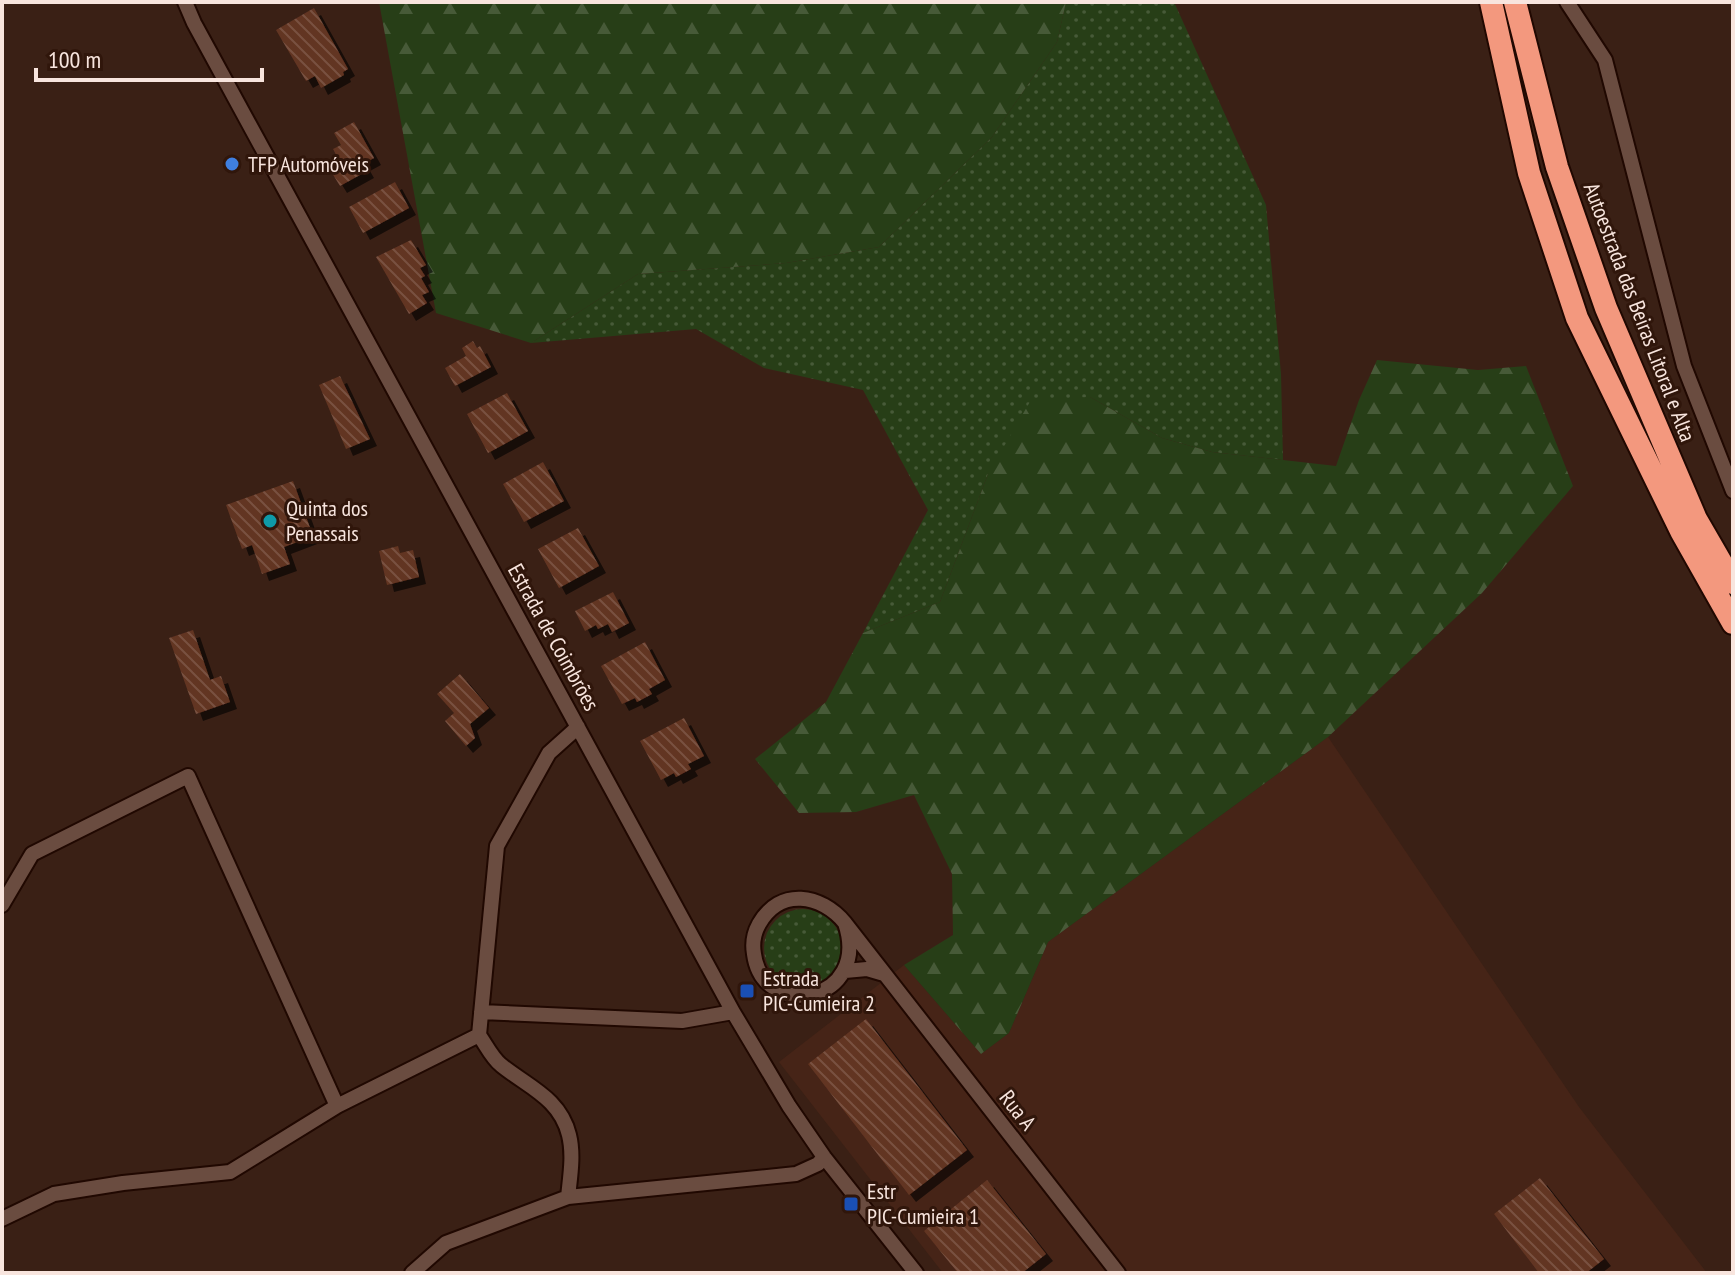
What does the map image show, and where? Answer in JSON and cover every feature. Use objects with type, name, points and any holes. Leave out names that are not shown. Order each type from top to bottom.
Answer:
[{"type":"highway","points":[[1491,2],[1529,173],[1577,318],[1668,506],[1733,623]]},
{"type":"highway","name":"Autoestrada das Beiras Litoral e Alta","points":[[1515,2],[1557,167],[1606,308],[1696,519],[1733,583]]},
{"type":"street","name":"Estrada de Coimbrões","points":[[185,2],[733,1012],[789,1106],[824,1157],[916,1273]]},
{"type":"street","points":[[1567,2],[1605,60],[1684,366],[1733,491]]},
{"type":"street","points":[[568,1197],[572,1157],[570,1136],[562,1114],[550,1099],[499,1063],[479,1035],[497,846],[549,753],[578,727]]},
{"type":"street","points":[[2,905],[32,854],[188,776],[337,1106]]},
{"type":"street","points":[[806,898],[821,902],[835,911],[845,923],[850,947],[845,971],[834,985],[820,993],[789,995],[763,977],[755,962],[753,946],[756,931],[775,906],[806,898]]},
{"type":"street","name":"Rua A","points":[[845,923],[1118,1273]]},
{"type":"street","points":[[845,971],[867,969],[884,974]]},
{"type":"street","points":[[481,1012],[682,1021],[733,1012]]},
{"type":"street","points":[[2,1219],[54,1194],[230,1172],[337,1106],[479,1035]]},
{"type":"street","points":[[412,1273],[446,1243],[568,1197],[796,1174],[818,1164],[824,1157]]},
{"type":"shaded area","points":[[1328,737],[1579,1107],[1707,1273],[943,1273],[779,1062],[904,965],[981,1054],[1009,1033],[1048,942]]},
{"type":"green space","points":[[379,2],[1066,2],[1057,42],[992,137],[879,247],[786,263],[638,274],[531,343],[436,313]]},
{"type":"green space","points":[[1066,2],[1174,2],[1266,205],[1281,374],[1283,460],[1212,452],[1162,438],[1090,397],[988,474],[940,602],[863,633],[928,510],[863,390],[764,368],[696,329],[531,343],[638,274],[786,263],[879,247],[992,137],[1057,42]]},
{"type":"green space","points":[[1377,360],[1478,370],[1526,366],[1573,486],[1482,593],[1328,737],[1048,942],[1009,1033],[981,1054],[904,965],[953,935],[952,874],[914,795],[856,812],[799,813],[755,759],[826,702],[863,633],[940,602],[988,474],[1031,400],[1090,397],[1162,438],[1212,452],[1336,466]]},
{"type":"green space","points":[[795,909],[811,909],[825,915],[836,926],[842,948],[836,970],[825,981],[811,987],[795,987],[781,981],[770,970],[764,956],[764,940],[770,926],[781,915]]},
{"type":"building","points":[[314,8],[348,69],[343,72],[344,75],[321,88],[315,76],[306,81],[276,30]]},
{"type":"building","points":[[354,122],[374,158],[363,164],[367,171],[340,186],[329,168],[340,162],[333,149],[341,145],[334,133]]},
{"type":"building","points":[[395,182],[409,208],[363,233],[349,207]]},
{"type":"building","points":[[411,240],[426,265],[420,268],[425,276],[421,278],[429,292],[422,295],[427,303],[409,314],[376,257]]},
{"type":"building","points":[[473,341],[477,348],[480,346],[491,367],[455,386],[445,368],[466,356],[462,348]]},
{"type":"building","points":[[340,376],[370,439],[346,449],[319,385]]},
{"type":"building","points":[[507,393],[528,431],[488,453],[467,414]]},
{"type":"building","points":[[543,462],[564,501],[524,522],[503,484]]},
{"type":"building","name":"Quinta dos Penassais","points":[[293,481],[313,536],[284,547],[290,564],[262,574],[252,545],[242,549],[226,505]]},
{"type":"building","points":[[578,528],[599,566],[559,588],[538,549]]},
{"type":"building","points":[[398,546],[400,553],[413,550],[419,577],[387,585],[379,551]]},
{"type":"building","points":[[613,592],[629,623],[612,632],[608,624],[598,629],[596,625],[585,631],[575,611]]},
{"type":"building","points":[[193,630],[210,680],[221,676],[230,702],[196,714],[169,638]]},
{"type":"building","points":[[645,642],[665,680],[649,689],[652,694],[637,702],[635,698],[622,704],[601,666]]},
{"type":"building","points":[[460,674],[489,708],[470,724],[475,738],[466,746],[445,721],[454,713],[437,694]]},
{"type":"building","points":[[684,718],[704,756],[688,764],[691,769],[661,780],[640,741]]},
{"type":"building","points":[[866,1019],[967,1150],[909,1195],[808,1064]]},
{"type":"building","points":[[1540,1178],[1604,1259],[1586,1273],[1539,1273],[1494,1214]]},
{"type":"building","points":[[987,1180],[1046,1254],[1022,1273],[958,1273],[924,1231]]},
{"type":"place","name":"TFP Automóveis","points":[[232,164]]},
{"type":"place","name":"Quinta dos Penassais","points":[[270,521]]},
{"type":"place","name":"Estrada PIC-Cumieira 2","points":[[747,991]]},
{"type":"place","name":"Estr PIC-Cumieira 1","points":[[851,1204]]}]
